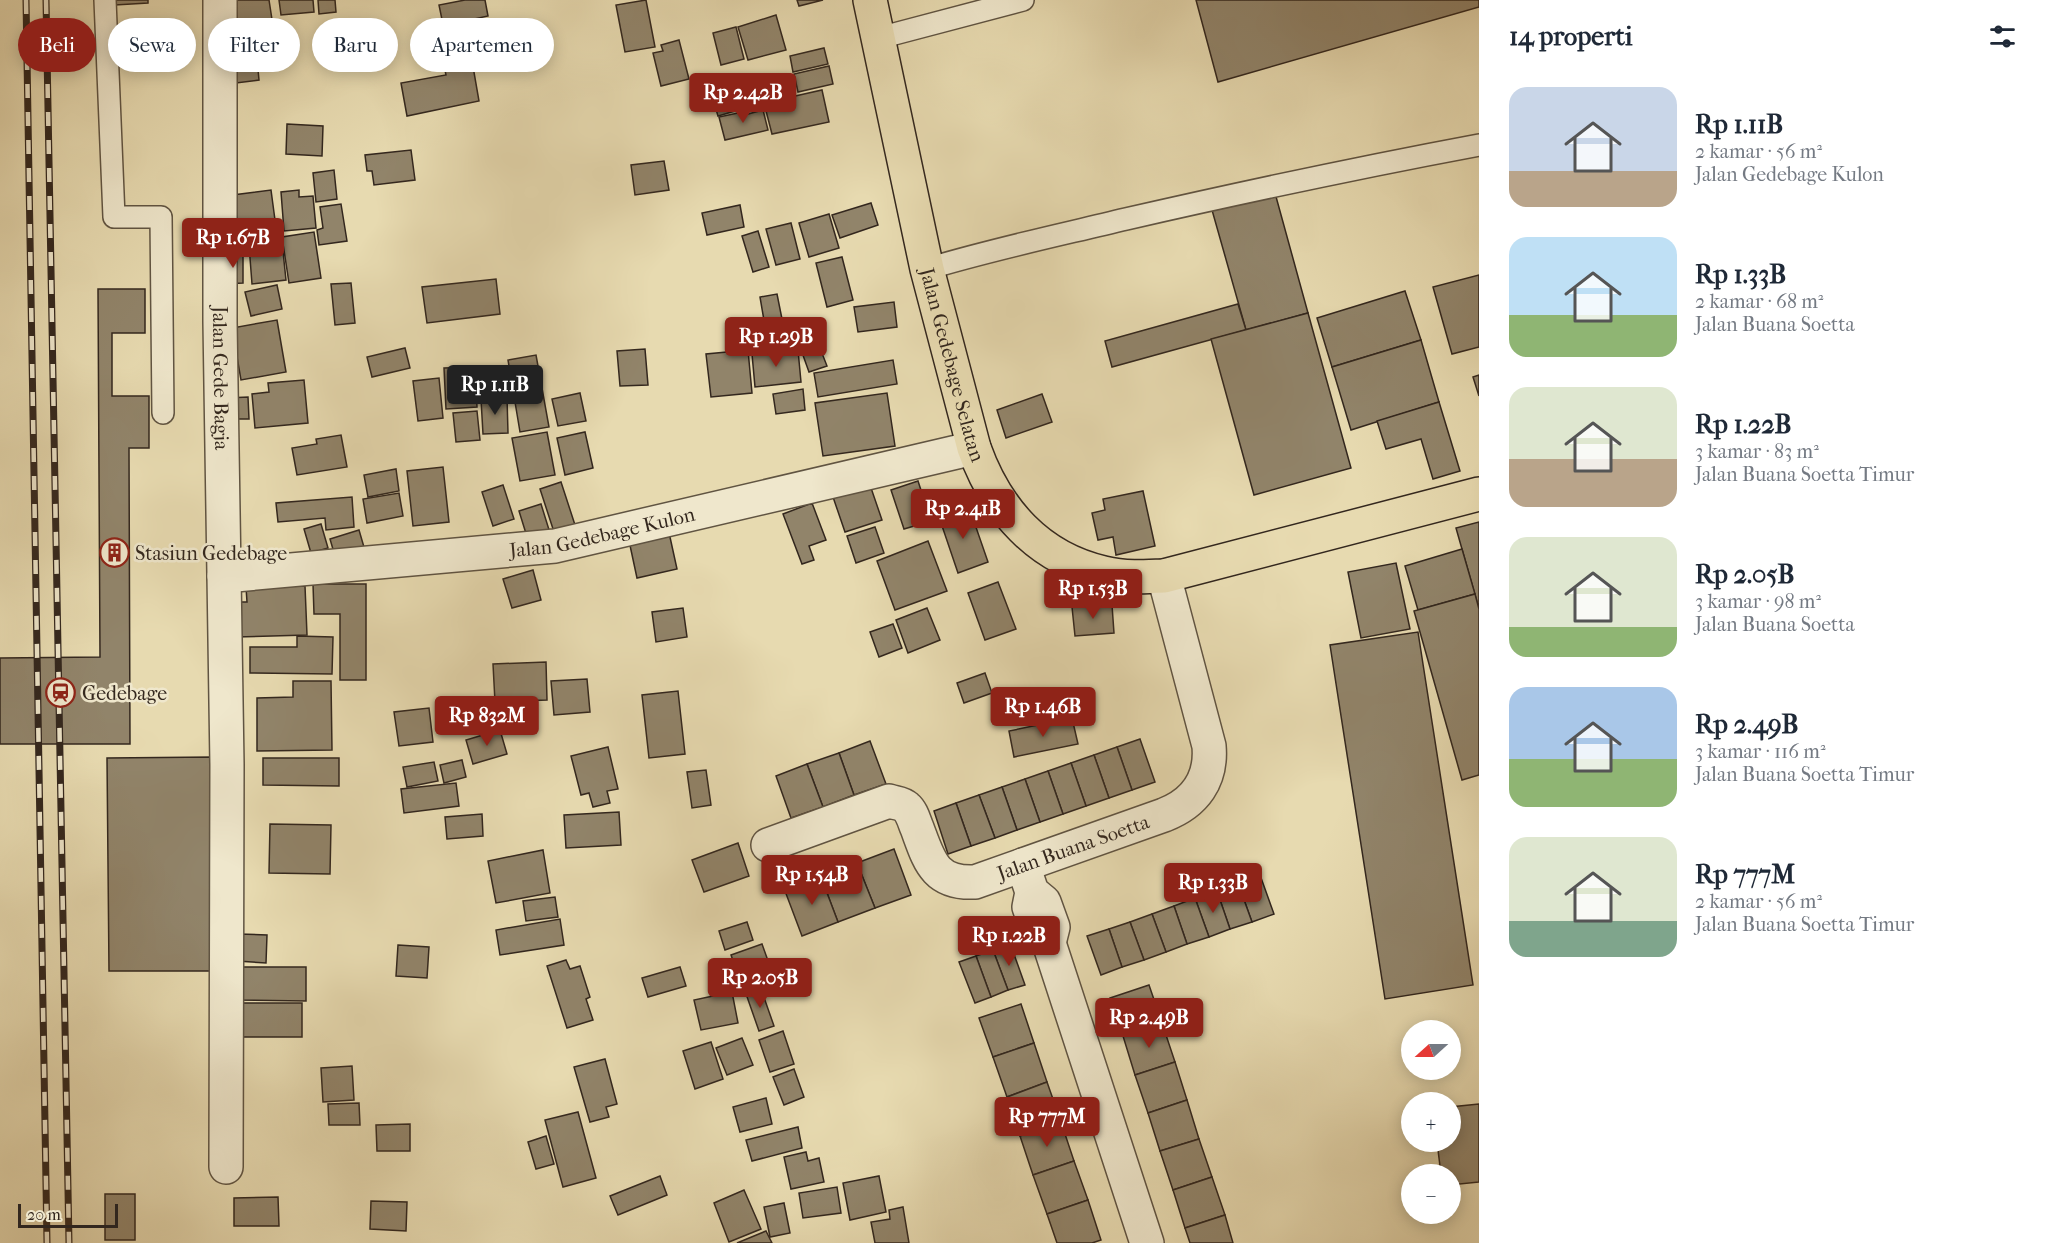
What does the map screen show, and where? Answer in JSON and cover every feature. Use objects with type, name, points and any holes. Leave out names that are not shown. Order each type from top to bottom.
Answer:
[{"type":"main road","name":"Jalan Gedebage Selatan","points":[[870,0],[927,269],[982,473],[995,496],[1016,522],[1050,550],[1076,564],[1104,573],[1134,577],[1164,576],[1479,494]]},
{"type":"street","name":"Jalan Gede Bagja","points":[[220,0],[220,322],[227,765],[226,1167]]},
{"type":"street","name":"Jalan Gedebage Kulon","points":[[224,576],[555,546],[974,448]]},
{"type":"street","name":"Jalan Buana Soetta","points":[[768,845],[889,801],[899,803],[911,813],[930,862],[941,875],[962,883],[1027,878],[1190,802],[1205,781],[1210,758],[1209,746],[1164,576]]},
{"type":"street","points":[[1027,878],[1044,902],[1053,927],[1049,943],[1147,1243]]},
{"type":"lane","points":[[105,0],[114,217],[161,217],[164,413]]},
{"type":"lane","points":[[879,38],[1023,0]]},
{"type":"lane","points":[[927,269],[971,256],[1191,204],[1479,144]]},
{"type":"building","points":[[115,0],[148,0],[148,3],[115,5]]},
{"type":"building","points":[[234,0],[269,0],[272,18],[237,18]]},
{"type":"building","points":[[279,0],[313,0],[314,12],[281,15]]},
{"type":"building","points":[[318,0],[335,0],[336,12],[319,14]]},
{"type":"building","points":[[465,0],[485,0],[488,16],[442,18],[439,5]]},
{"type":"building","points":[[646,0],[655,47],[625,52],[616,5]]},
{"type":"building","points":[[797,0],[823,0],[799,6]]},
{"type":"building","points":[[1196,0],[1479,0],[1479,7],[1218,82]]},
{"type":"building","points":[[776,15],[786,50],[748,60],[738,27]]},
{"type":"building","points":[[736,27],[744,59],[721,65],[713,33]]},
{"type":"building","points":[[679,40],[689,79],[661,86],[653,53],[663,51],[661,45]]},
{"type":"building","points":[[824,48],[828,64],[793,72],[790,56]]},
{"type":"building","points":[[829,66],[833,84],[798,92],[794,74]]},
{"type":"building","points":[[226,72],[258,72],[259,80],[228,84]]},
{"type":"building","points":[[445,72],[474,72],[479,101],[407,116],[401,83],[446,75]]},
{"type":"building","points":[[746,88],[752,106],[718,116],[713,99]]},
{"type":"building","points":[[822,90],[829,122],[772,134],[764,103]]},
{"type":"building","points":[[763,110],[768,130],[725,140],[719,117]]},
{"type":"building","points":[[287,124],[323,126],[322,156],[286,154]]},
{"type":"building","points":[[411,150],[415,180],[374,185],[372,171],[367,171],[365,155]]},
{"type":"building","points":[[664,161],[669,190],[635,195],[631,165]]},
{"type":"building","points":[[334,170],[337,199],[316,202],[313,173]]},
{"type":"building","points":[[271,190],[275,220],[229,226],[225,196]]},
{"type":"building","points":[[299,190],[299,197],[313,196],[316,228],[284,231],[281,192]]},
{"type":"building","points":[[1275,193],[1308,313],[1246,330],[1212,210]]},
{"type":"building","points":[[871,203],[878,225],[840,238],[832,215]]},
{"type":"building","points":[[341,204],[347,241],[319,245],[317,230],[323,228],[320,207]]},
{"type":"building","points":[[740,205],[744,227],[707,235],[702,213]]},
{"type":"building","points":[[829,214],[839,248],[809,257],[799,223]]},
{"type":"building","points":[[791,223],[800,259],[776,265],[766,229]]},
{"type":"building","points":[[758,231],[769,267],[753,272],[742,236]]},
{"type":"building","points":[[314,232],[321,278],[289,283],[282,237]]},
{"type":"building","points":[[282,242],[286,280],[252,284],[249,245]]},
{"type":"building","points":[[223,255],[243,255],[243,283],[223,284]]},
{"type":"building","points":[[842,257],[853,300],[827,307],[816,263]]},
{"type":"building","points":[[1479,275],[1479,347],[1452,354],[1433,287]]},
{"type":"building","points":[[496,279],[500,314],[427,323],[422,287]]},
{"type":"building","points":[[351,283],[355,323],[335,325],[331,284]]},
{"type":"building","points":[[277,285],[282,309],[251,316],[245,292]]},
{"type":"building","name":"Stasiun Gedebage","points":[[98,289],[145,289],[145,333],[112,333],[112,396],[149,396],[149,448],[129,448],[130,744],[0,744],[0,658],[100,657]]},
{"type":"building","points":[[1405,291],[1421,340],[1332,367],[1317,318]]},
{"type":"building","points":[[777,294],[785,334],[767,338],[760,297]]},
{"type":"building","points":[[894,302],[897,327],[858,332],[854,307]]},
{"type":"building","points":[[1238,304],[1246,330],[1112,367],[1105,341]]},
{"type":"building","points":[[1308,313],[1351,468],[1254,495],[1211,339]]},
{"type":"building","points":[[277,320],[286,372],[241,380],[232,328]]},
{"type":"building","points":[[816,338],[827,366],[809,372],[799,344]]},
{"type":"building","points":[[1421,340],[1439,402],[1351,430],[1332,367]]},
{"type":"building","points":[[405,348],[410,368],[372,377],[367,357]]},
{"type":"building","points":[[645,349],[648,385],[620,386],[617,351]]},
{"type":"building","points":[[748,350],[752,393],[711,397],[706,354]]},
{"type":"building","points":[[798,350],[801,382],[755,387],[752,354]]},
{"type":"building","points":[[536,355],[549,427],[520,432],[508,360]]},
{"type":"building","points":[[893,360],[897,384],[818,397],[814,373]]},
{"type":"building","points":[[475,367],[477,407],[446,409],[444,368]]},
{"type":"building","points":[[1479,375],[1479,396],[1473,377]]},
{"type":"building","points":[[439,378],[443,418],[418,421],[413,381]]},
{"type":"building","points":[[304,380],[308,423],[255,428],[252,394],[269,392],[268,383]]},
{"type":"building","points":[[803,389],[805,410],[776,414],[773,394]]},
{"type":"building","points":[[580,393],[586,421],[558,426],[552,399]]},
{"type":"building","points":[[887,393],[895,446],[823,456],[815,403]]},
{"type":"building","points":[[1042,394],[1052,422],[1006,438],[997,410]]},
{"type":"building","points":[[248,397],[249,419],[227,419],[227,398]]},
{"type":"building","points":[[507,397],[508,433],[483,434],[481,399]]},
{"type":"building","points":[[1439,402],[1460,471],[1433,479],[1421,439],[1386,449],[1377,421]]},
{"type":"building","points":[[477,411],[480,440],[456,442],[453,413]]},
{"type":"building","points":[[547,432],[555,475],[520,481],[512,438]]},
{"type":"building","points":[[585,432],[593,468],[565,475],[557,438]]},
{"type":"building","points":[[341,435],[347,467],[297,475],[292,448],[317,444],[316,439]]},
{"type":"building","points":[[443,467],[449,522],[413,526],[407,471]]},
{"type":"building","points":[[396,469],[399,491],[368,497],[364,475]]},
{"type":"building","points":[[918,481],[931,521],[904,529],[891,490]]},
{"type":"building","points":[[561,482],[576,528],[555,535],[540,489]]},
{"type":"building","points":[[503,485],[514,519],[493,526],[482,492]]},
{"type":"building","points":[[870,485],[882,520],[845,532],[833,497]]},
{"type":"building","points":[[1143,491],[1155,546],[1116,555],[1113,537],[1098,540],[1092,513],[1105,510],[1103,499]]},
{"type":"building","points":[[399,493],[403,516],[367,523],[363,499]]},
{"type":"building","points":[[352,497],[354,527],[326,530],[325,518],[278,522],[276,503]]},
{"type":"building","points":[[812,503],[826,540],[809,546],[814,560],[802,564],[783,514]]},
{"type":"building","points":[[541,504],[550,533],[528,540],[519,511]]},
{"type":"building","points":[[969,507],[988,562],[958,573],[939,517]]},
{"type":"building","points":[[1479,522],[1479,609],[1456,528]]},
{"type":"building","points":[[321,524],[328,548],[311,553],[304,529]]},
{"type":"building","points":[[875,527],[884,553],[856,563],[847,536]]},
{"type":"building","points":[[668,528],[677,569],[637,578],[628,536]]},
{"type":"building","points":[[359,530],[366,554],[337,563],[330,539]]},
{"type":"building","points":[[928,541],[947,591],[895,610],[877,561]]},
{"type":"building","points":[[1462,549],[1475,594],[1418,610],[1405,566]]},
{"type":"building","points":[[1396,563],[1410,629],[1361,638],[1348,572]]},
{"type":"building","points":[[533,570],[541,600],[512,608],[503,579]]},
{"type":"building","points":[[998,582],[1016,629],[985,640],[968,593]]},
{"type":"building","points":[[313,584],[366,584],[366,680],[340,680],[340,614],[314,614]]},
{"type":"building","points":[[305,586],[307,635],[236,637],[235,602],[247,602],[246,587]]},
{"type":"building","points":[[1475,594],[1479,609],[1479,775],[1462,780],[1414,611]]},
{"type":"building","points":[[1112,605],[1114,633],[1075,636],[1072,607]]},
{"type":"building","points":[[683,608],[687,637],[656,642],[652,612]]},
{"type":"building","points":[[927,608],[940,640],[908,653],[896,620]]},
{"type":"building","points":[[893,624],[902,648],[879,657],[870,632]]},
{"type":"building","points":[[1418,632],[1473,985],[1385,999],[1330,645]]},
{"type":"building","points":[[297,636],[333,637],[332,674],[250,673],[250,647],[297,647]]},
{"type":"building","points":[[546,662],[547,700],[495,702],[493,664]]},
{"type":"building","points":[[985,673],[992,693],[964,703],[957,683]]},
{"type":"building","points":[[587,679],[590,712],[554,715],[551,681]]},
{"type":"building","points":[[293,681],[331,681],[332,750],[257,751],[257,698],[293,697]]},
{"type":"building","points":[[678,691],[685,754],[649,758],[642,695]]},
{"type":"building","points":[[429,708],[433,742],[399,746],[394,712]]},
{"type":"building","points":[[1072,718],[1078,744],[1014,757],[1009,731]]},
{"type":"building","points":[[500,730],[507,754],[473,764],[466,740]]},
{"type":"building","points":[[1140,739],[1155,782],[1132,790],[1117,747]]},
{"type":"building","points":[[870,741],[886,784],[854,795],[839,753]]},
{"type":"building","points":[[608,747],[618,789],[607,791],[610,803],[593,807],[589,793],[581,795],[571,756]]},
{"type":"building","points":[[1117,747],[1132,790],[1109,798],[1094,755]]},
{"type":"building","points":[[839,753],[854,795],[823,807],[807,764]]},
{"type":"building","points":[[1094,755],[1109,798],[1086,806],[1071,763]]},
{"type":"building","points":[[213,757],[216,971],[109,971],[107,758]]},
{"type":"building","points":[[263,758],[339,758],[339,786],[263,785]]},
{"type":"building","points":[[462,760],[466,777],[444,783],[440,765]]},
{"type":"building","points":[[434,762],[438,781],[407,787],[403,767]]},
{"type":"building","points":[[1071,763],[1086,806],[1063,814],[1048,771]]},
{"type":"building","points":[[807,764],[823,807],[791,818],[776,776]]},
{"type":"building","points":[[706,770],[711,805],[692,808],[687,772]]},
{"type":"building","points":[[1048,771],[1063,814],[1040,822],[1025,779]]},
{"type":"building","points":[[1025,779],[1040,822],[1017,830],[1002,787]]},
{"type":"building","points":[[456,783],[459,806],[404,813],[401,789]]},
{"type":"building","points":[[1002,787],[1017,830],[995,838],[979,795]]},
{"type":"building","points":[[979,795],[995,838],[971,846],[956,803]]},
{"type":"building","points":[[956,803],[971,846],[948,854],[934,811]]},
{"type":"building","points":[[619,812],[621,845],[566,848],[564,815]]},
{"type":"building","points":[[482,814],[483,836],[447,839],[445,817]]},
{"type":"building","points":[[270,824],[331,825],[330,874],[269,873]]},
{"type":"building","points":[[738,843],[749,876],[704,892],[692,860]]},
{"type":"building","points":[[894,849],[911,895],[875,908],[857,863]]},
{"type":"building","points":[[543,850],[550,893],[496,903],[488,861]]},
{"type":"building","points":[[857,863],[875,908],[838,922],[821,877]]},
{"type":"building","points":[[1260,875],[1274,914],[1252,922],[1238,883]]},
{"type":"building","points":[[821,877],[838,922],[802,936],[785,891]]},
{"type":"building","points":[[1238,883],[1252,922],[1230,929],[1217,891]]},
{"type":"building","points":[[1217,891],[1230,929],[1209,937],[1195,898]]},
{"type":"building","points":[[555,897],[558,917],[526,921],[523,901]]},
{"type":"building","points":[[1195,898],[1209,937],[1187,944],[1174,906]]},
{"type":"building","points":[[1174,906],[1187,944],[1166,952],[1152,914]]},
{"type":"building","points":[[1152,914],[1166,952],[1144,960],[1130,922]]},
{"type":"building","points":[[560,919],[564,945],[500,955],[496,930]]},
{"type":"building","points":[[747,922],[753,940],[725,950],[719,931]]},
{"type":"building","points":[[1130,922],[1144,960],[1122,967],[1109,929]]},
{"type":"building","points":[[1109,929],[1122,967],[1101,975],[1087,936]]},
{"type":"building","points":[[238,934],[267,935],[266,963],[237,961]]},
{"type":"building","points":[[1010,943],[1025,985],[1008,990],[993,950]]},
{"type":"building","points":[[762,944],[772,972],[741,982],[731,955]]},
{"type":"building","points":[[398,945],[429,947],[427,978],[396,976]]},
{"type":"building","points":[[993,950],[1008,990],[991,997],[976,956]]},
{"type":"building","points":[[976,956],[991,997],[975,1003],[959,962]]},
{"type":"building","points":[[566,960],[570,969],[580,966],[590,997],[586,999],[593,1020],[567,1028],[547,966]]},
{"type":"building","points":[[238,967],[306,967],[306,1001],[238,1000]]},
{"type":"building","points":[[680,967],[686,986],[648,997],[642,978]]},
{"type":"building","points":[[1149,985],[1162,1023],[1123,1036],[1110,998]]},
{"type":"building","points":[[760,986],[774,1026],[759,1031],[745,991]]},
{"type":"building","points":[[732,992],[738,1023],[701,1030],[694,1000]]},
{"type":"building","points":[[242,1003],[302,1003],[302,1037],[242,1037]]},
{"type":"building","points":[[1021,1004],[1034,1043],[993,1057],[979,1018]]},
{"type":"building","points":[[1162,1023],[1175,1062],[1135,1075],[1123,1036]]},
{"type":"building","points":[[783,1031],[794,1064],[770,1072],[759,1040]]},
{"type":"building","points":[[742,1038],[753,1065],[727,1075],[716,1048]]},
{"type":"building","points":[[711,1042],[723,1079],[695,1089],[683,1051]]},
{"type":"building","points":[[1034,1043],[1047,1082],[1007,1097],[993,1057]]},
{"type":"building","points":[[605,1059],[617,1104],[606,1107],[609,1117],[590,1122],[574,1067]]},
{"type":"building","points":[[1175,1062],[1187,1100],[1148,1113],[1135,1075]]},
{"type":"building","points":[[352,1066],[354,1100],[323,1102],[321,1068]]},
{"type":"building","points":[[794,1069],[804,1097],[784,1105],[773,1077]]},
{"type":"building","points":[[1047,1082],[1061,1122],[1020,1136],[1007,1097]]},
{"type":"building","points":[[766,1098],[772,1124],[740,1132],[733,1107]]},
{"type":"building","points":[[1187,1100],[1199,1139],[1160,1151],[1148,1113]]},
{"type":"building","points":[[359,1103],[360,1125],[329,1125],[328,1104]]},
{"type":"building","points":[[1479,1104],[1479,1182],[1461,1184],[1461,1164],[1440,1164],[1438,1152],[1461,1152],[1461,1106]]},
{"type":"building","points":[[578,1112],[596,1178],[563,1187],[545,1120]]},
{"type":"building","points":[[1061,1122],[1074,1161],[1033,1175],[1020,1136]]},
{"type":"building","points":[[410,1124],[410,1151],[377,1151],[376,1125]]},
{"type":"building","points":[[798,1127],[802,1148],[752,1161],[746,1140]]},
{"type":"building","points":[[546,1136],[554,1164],[536,1169],[528,1142]]},
{"type":"building","points":[[1199,1139],[1212,1177],[1173,1190],[1160,1151]]},
{"type":"building","points":[[806,1152],[808,1161],[819,1158],[824,1182],[791,1189],[784,1157]]},
{"type":"building","points":[[1074,1161],[1088,1200],[1047,1214],[1033,1175]]},
{"type":"building","points":[[660,1176],[667,1195],[618,1215],[610,1196]]},
{"type":"building","points":[[879,1176],[886,1212],[850,1220],[843,1183]]},
{"type":"building","points":[[1212,1177],[1225,1215],[1185,1228],[1173,1190]]},
{"type":"building","points":[[837,1187],[841,1213],[803,1218],[799,1193]]},
{"type":"building","points":[[744,1190],[761,1229],[729,1242],[714,1203]]},
{"type":"building","points":[[105,1194],[135,1194],[135,1240],[105,1240]]},
{"type":"building","points":[[278,1197],[279,1226],[234,1226],[234,1198]]},
{"type":"building","points":[[1088,1200],[1101,1240],[1092,1243],[1057,1243],[1047,1214]]},
{"type":"building","points":[[371,1201],[407,1202],[406,1231],[370,1229]]},
{"type":"building","points":[[784,1203],[790,1233],[770,1237],[764,1207]]},
{"type":"building","points":[[903,1207],[909,1243],[875,1243],[871,1222],[890,1219],[889,1210]]},
{"type":"building","points":[[1225,1215],[1233,1243],[1190,1243],[1185,1228]]},
{"type":"building","points":[[766,1231],[772,1243],[737,1243]]},
{"type":"railway","points":[[26,0],[47,1243]]},
{"type":"railway","points":[[46,0],[69,1243]]},
{"type":"place","name":"Stasiun Gedebage","points":[[114,553]]},
{"type":"place","name":"Gedebage","points":[[61,693]]}]
